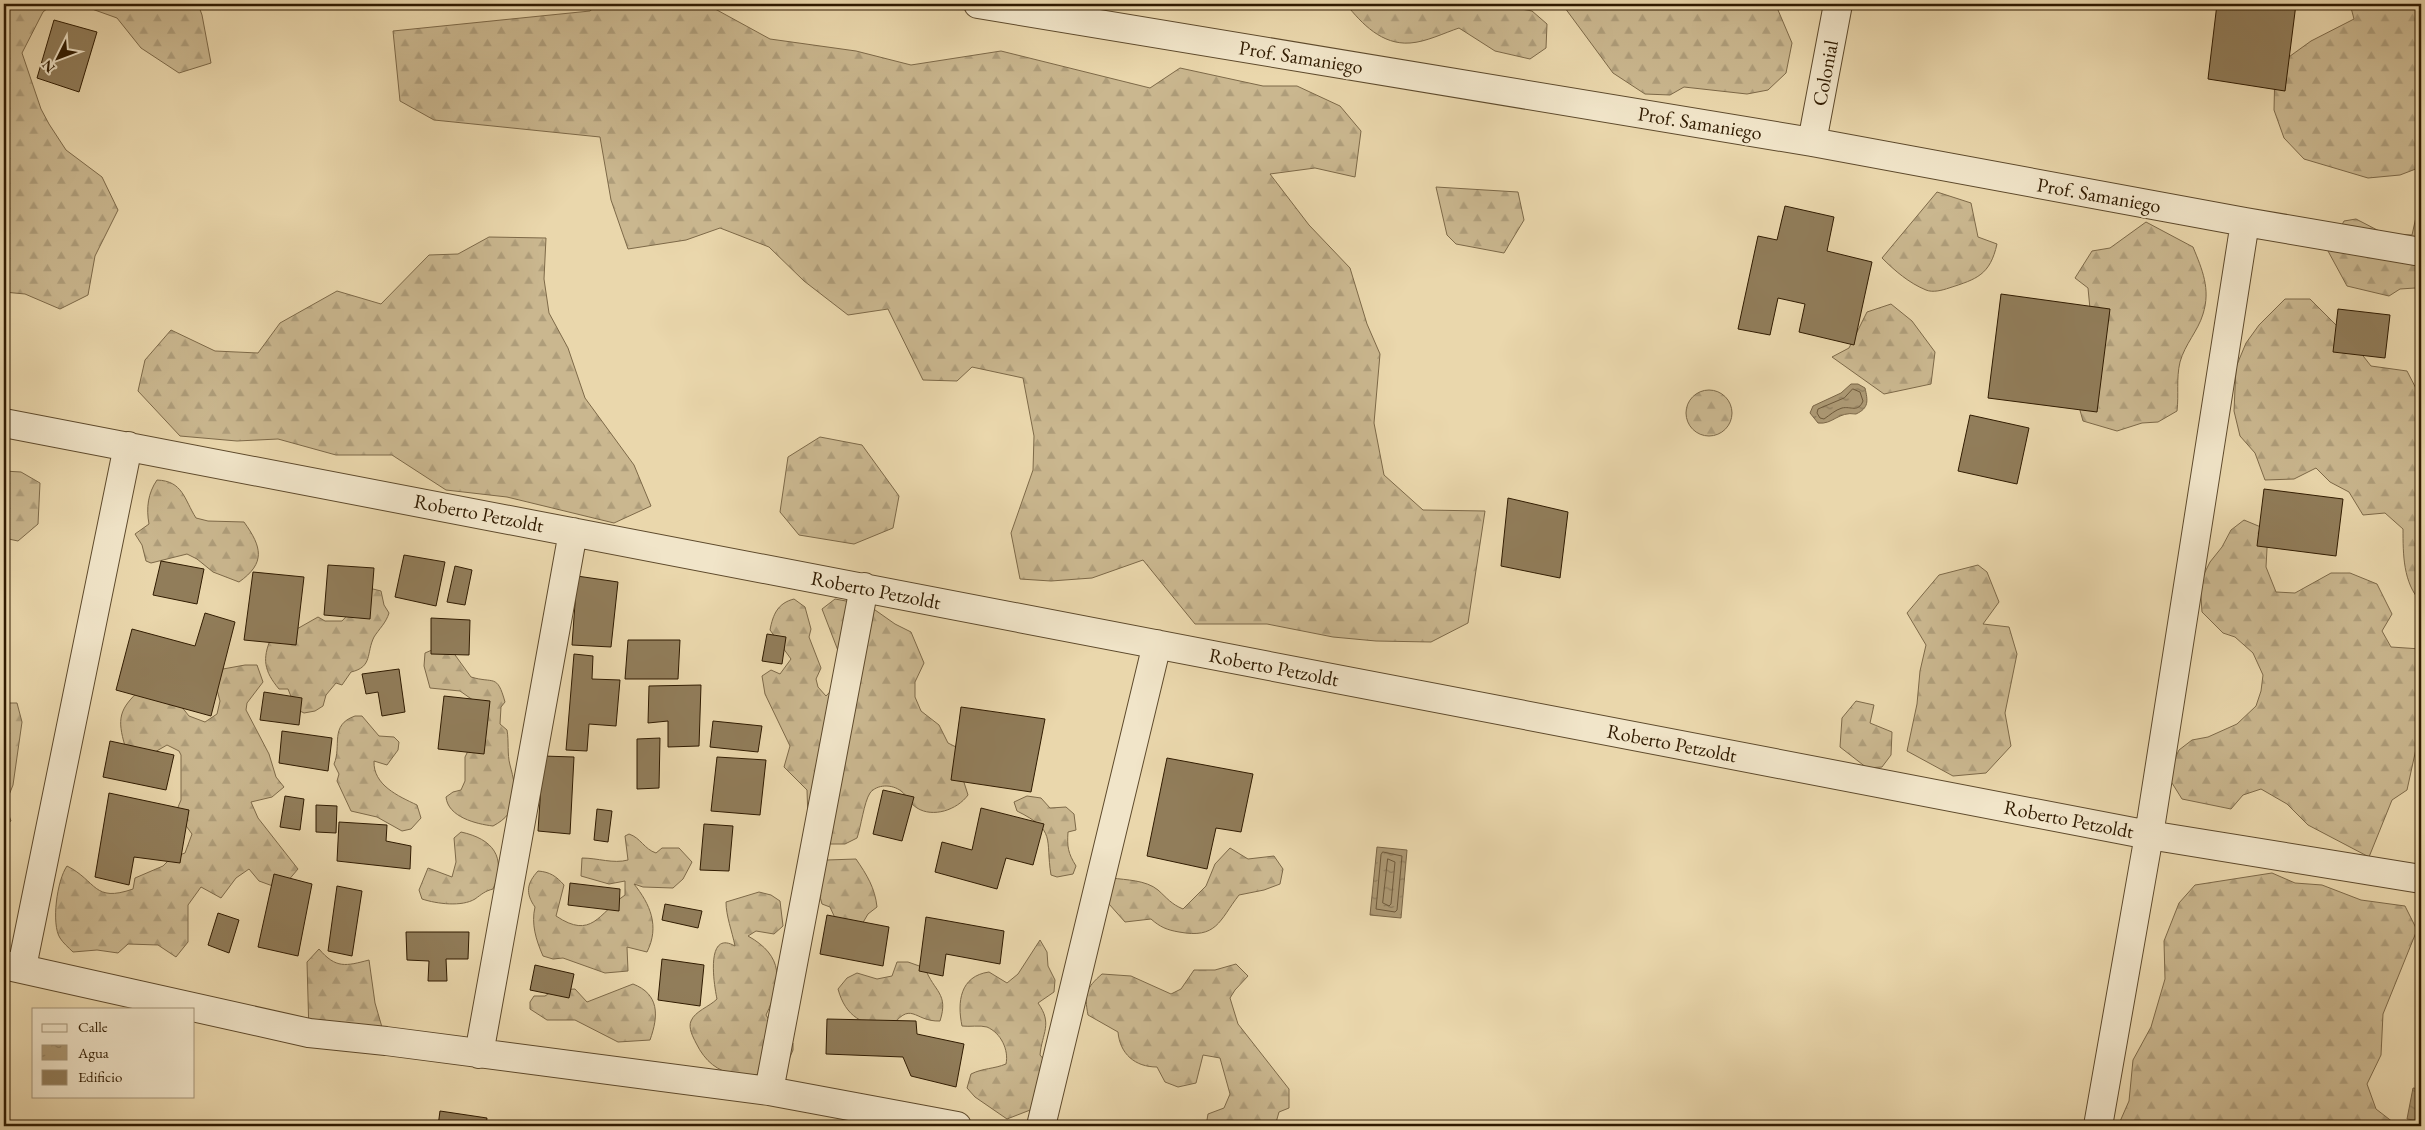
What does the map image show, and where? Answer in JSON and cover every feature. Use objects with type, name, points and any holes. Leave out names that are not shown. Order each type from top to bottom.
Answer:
[{"type":"street","name":"Prof. Samaniego","points":[[978,4],[1812,142],[2245,222],[2421,252]]},
{"type":"street","name":"Colonial","points":[[1812,142],[1838,4]]},
{"type":"street","points":[[2098,1126],[2149,835],[2245,222]]},
{"type":"street","name":"Roberto Petzoldt","points":[[4,423],[2149,835],[2421,879]]},
{"type":"street","points":[[128,446],[13,966],[309,1033],[769,1091],[957,1126]]},
{"type":"street","points":[[479,1054],[572,532]]},
{"type":"street","points":[[769,1091],[864,587]]},
{"type":"street","points":[[1041,1126],[1157,644]]},
{"type":"green space","points":[[4,4],[53,4],[43,12],[22,53],[41,109],[49,124],[66,150],[102,177],[118,210],[95,256],[88,295],[60,309],[25,294],[4,292]]},
{"type":"green space","points":[[78,4],[198,4],[202,15],[211,63],[179,73],[141,48],[117,18]]},
{"type":"green space","points":[[598,4],[706,4],[770,39],[856,51],[911,65],[1001,51],[1150,88],[1180,68],[1263,86],[1297,86],[1340,106],[1361,131],[1355,177],[1315,168],[1270,174],[1309,225],[1350,268],[1367,324],[1380,354],[1374,423],[1384,475],[1423,510],[1485,511],[1468,623],[1431,642],[1376,641],[1333,637],[1267,624],[1195,624],[1143,560],[1092,578],[1051,581],[1020,579],[1011,533],[1033,470],[1034,436],[1023,378],[972,367],[957,381],[923,380],[888,309],[848,315],[804,281],[769,247],[720,228],[686,240],[628,249],[611,200],[600,137],[434,120],[400,101],[393,31],[590,11]]},
{"type":"green space","points":[[1346,4],[1511,4],[1516,8],[1532,11],[1547,24],[1546,48],[1530,59],[1495,51],[1459,28],[1422,41],[1400,43],[1390,41],[1373,32]]},
{"type":"green space","points":[[1566,4],[1773,4],[1778,10],[1792,43],[1786,73],[1768,90],[1747,94],[1684,87],[1670,95],[1645,94],[1613,73],[1565,8]]},
{"type":"green space","points":[[2350,4],[2421,4],[2421,167],[2400,175],[2368,178],[2304,159],[2284,138],[2274,110],[2275,67],[2311,41],[2354,19]]},
{"type":"green space","points":[[1436,187],[1518,192],[1524,220],[1504,253],[1456,244],[1447,235]]},
{"type":"green space","points":[[1937,192],[1971,203],[1978,237],[1997,244],[1990,263],[1981,274],[1959,285],[1932,291],[1926,290],[1908,280],[1882,258]]},
{"type":"green space","points":[[2421,214],[2421,298],[2415,288],[2400,289],[2389,296],[2347,286],[2328,251],[2344,221],[2356,219],[2385,234],[2412,235],[2416,217]]},
{"type":"green space","points":[[2146,222],[2193,247],[2206,288],[2205,305],[2201,320],[2180,362],[2177,411],[2158,422],[2142,423],[2117,431],[2083,421],[2071,378],[2092,330],[2088,288],[2075,278],[2092,251],[2110,248]]},
{"type":"green space","points":[[489,237],[546,238],[544,279],[549,313],[568,348],[585,398],[634,465],[651,506],[614,523],[507,497],[446,490],[392,455],[336,455],[278,439],[237,441],[180,436],[138,391],[145,360],[171,330],[215,351],[258,353],[280,323],[337,291],[381,304],[429,255],[458,254]]},
{"type":"green space","points":[[2285,299],[2310,299],[2349,338],[2371,366],[2407,371],[2421,398],[2421,602],[2407,577],[2403,529],[2385,513],[2363,515],[2349,492],[2330,482],[2316,468],[2294,479],[2265,480],[2255,453],[2240,436],[2234,411],[2236,367],[2246,343],[2259,325]]},
{"type":"green space","points":[[1891,304],[1912,321],[1935,352],[1931,384],[1884,394],[1832,357],[1849,348],[1867,312]]},
{"type":"green space","points":[[1714,390],[1718,391],[1728,400],[1731,404],[1731,422],[1722,432],[1714,436],[1704,436],[1696,432],[1687,422],[1686,408],[1690,400],[1700,391]]},
{"type":"green space","points":[[820,437],[862,445],[899,496],[893,528],[854,544],[799,535],[780,512],[788,457]]},
{"type":"green space","points":[[4,471],[21,472],[40,483],[38,524],[18,541],[4,538]]},
{"type":"green space","points":[[157,480],[166,481],[178,487],[196,518],[208,521],[244,522],[255,539],[258,554],[254,568],[248,575],[239,582],[213,572],[197,559],[187,554],[151,563],[146,561],[142,545],[135,534],[149,524],[148,501]]},
{"type":"green space","points":[[2244,520],[2268,530],[2266,567],[2276,592],[2295,593],[2331,573],[2350,573],[2377,584],[2392,614],[2382,631],[2391,647],[2421,649],[2421,726],[2407,790],[2392,800],[2369,857],[2308,825],[2287,804],[2261,789],[2243,795],[2231,809],[2182,799],[2167,775],[2179,750],[2192,740],[2208,737],[2237,724],[2256,706],[2261,691],[2263,675],[2253,653],[2235,637],[2223,633],[2202,612],[2200,582],[2210,562],[2222,547],[2231,530]]},
{"type":"green space","points":[[1978,565],[1987,572],[1999,602],[1983,624],[2009,627],[2017,654],[2005,713],[2011,746],[1986,773],[1953,776],[1907,751],[1917,704],[1920,671],[1926,645],[1907,613],[1939,575]]},
{"type":"green space","points":[[369,588],[381,591],[384,605],[389,613],[374,637],[366,663],[358,670],[351,672],[342,685],[336,683],[326,695],[323,706],[315,711],[304,713],[296,709],[288,689],[279,689],[270,676],[266,665],[266,652],[271,638],[288,634],[318,617],[325,621],[342,621],[358,604]]},
{"type":"green space","points":[[794,599],[805,607],[811,629],[809,637],[821,668],[816,679],[818,687],[826,696],[841,680],[842,661],[822,609],[835,599],[868,605],[895,624],[911,632],[924,663],[915,682],[915,697],[921,711],[939,725],[948,743],[964,751],[962,776],[968,795],[958,805],[944,811],[923,811],[912,804],[897,789],[889,786],[877,788],[868,797],[857,838],[845,844],[824,844],[808,820],[807,790],[784,767],[790,746],[765,694],[762,676],[771,670],[780,674],[791,659],[770,630],[780,606]]},
{"type":"green space","points":[[439,647],[450,648],[471,677],[497,683],[505,702],[501,707],[500,724],[507,730],[509,761],[515,792],[512,807],[508,814],[493,826],[464,818],[452,810],[448,804],[446,797],[453,792],[461,790],[465,781],[465,757],[471,745],[477,703],[460,691],[430,688],[424,666],[425,653]]},
{"type":"green space","points":[[245,665],[257,665],[263,682],[247,703],[246,710],[269,754],[276,777],[284,787],[272,797],[251,802],[258,818],[298,869],[281,889],[259,881],[249,869],[236,878],[221,898],[201,887],[188,905],[188,942],[176,957],[158,945],[128,944],[118,953],[97,950],[73,952],[60,938],[56,923],[58,891],[60,881],[67,866],[102,892],[120,893],[133,889],[135,878],[163,866],[171,858],[185,853],[192,834],[176,812],[181,800],[181,755],[179,751],[167,745],[148,756],[125,746],[121,729],[124,709],[140,690],[177,701],[189,716],[205,722],[217,714],[220,701],[212,671]]},
{"type":"green space","points":[[1856,701],[1874,705],[1870,723],[1892,732],[1891,755],[1882,767],[1867,768],[1840,747],[1842,718]]},
{"type":"green space","points":[[4,703],[17,703],[22,722],[13,785],[5,805],[11,821],[4,825]]},
{"type":"green space","points":[[355,716],[362,716],[379,736],[394,737],[399,742],[398,750],[387,765],[374,761],[375,769],[378,777],[388,789],[417,805],[421,818],[411,829],[402,831],[377,817],[351,811],[337,781],[339,774],[334,764],[339,730],[347,720]]},
{"type":"green space","points":[[1027,796],[1041,798],[1050,808],[1066,807],[1074,814],[1076,830],[1068,832],[1068,846],[1076,866],[1073,874],[1057,877],[1051,875],[1047,837],[1044,830],[1030,818],[1017,811],[1014,802]]},
{"type":"green space","points":[[461,832],[481,839],[494,851],[498,868],[493,889],[470,902],[456,904],[422,899],[419,890],[428,868],[452,877],[456,862],[454,838]]},
{"type":"green space","points":[[629,834],[656,853],[662,848],[679,848],[692,862],[683,879],[673,888],[643,887],[634,884],[649,907],[653,924],[653,933],[647,952],[627,947],[628,971],[605,973],[563,958],[553,959],[543,956],[535,932],[535,907],[529,893],[531,880],[534,875],[538,871],[549,873],[564,885],[556,916],[578,926],[594,922],[625,895],[625,881],[609,884],[581,876],[582,858],[628,860],[625,836]]},
{"type":"green space","points":[[1230,848],[1248,859],[1274,856],[1283,869],[1280,884],[1264,890],[1239,895],[1216,926],[1209,930],[1202,933],[1175,931],[1161,926],[1151,919],[1125,922],[1109,904],[1112,878],[1148,884],[1158,890],[1172,903],[1183,909],[1206,886],[1215,864]]},
{"type":"green space","points":[[856,859],[870,882],[877,907],[868,914],[858,931],[840,929],[830,907],[822,904],[820,893],[821,876],[827,860]]},
{"type":"green space","points":[[2272,873],[2295,883],[2322,885],[2361,900],[2405,906],[2417,930],[2383,1014],[2381,1055],[2367,1084],[2376,1109],[2398,1126],[2118,1126],[2129,1101],[2133,1060],[2151,1027],[2165,979],[2164,941],[2179,903],[2195,885]]},
{"type":"green space","points":[[759,892],[771,895],[780,901],[783,926],[774,934],[756,931],[748,936],[760,944],[774,961],[777,980],[766,1015],[772,1025],[793,1043],[793,1050],[784,1071],[757,1075],[733,1074],[722,1071],[704,1056],[692,1035],[690,1024],[696,1014],[717,999],[713,972],[715,952],[719,945],[725,943],[735,946],[726,902]]},
{"type":"green space","points":[[1040,940],[1047,952],[1048,966],[1055,980],[1054,992],[1038,1003],[1046,1023],[1040,1055],[1052,1069],[1038,1107],[1007,1119],[975,1097],[967,1088],[971,1074],[1006,1064],[1007,1059],[1003,1042],[992,1030],[984,1026],[962,1026],[961,999],[966,985],[979,974],[989,972],[1007,983],[1018,974]]},
{"type":"green space","points":[[319,949],[336,963],[354,964],[369,960],[375,1003],[386,1041],[309,1033],[307,962]]},
{"type":"green space","points":[[897,962],[908,962],[925,968],[942,998],[943,1004],[940,1021],[908,1013],[897,1020],[889,1030],[863,1022],[856,1018],[846,1007],[838,989],[847,978],[857,973],[877,979],[892,976]]},
{"type":"green space","points":[[1236,964],[1248,976],[1230,998],[1238,1024],[1289,1089],[1289,1108],[1279,1112],[1275,1126],[1206,1126],[1208,1114],[1224,1108],[1230,1094],[1220,1058],[1203,1055],[1196,1083],[1178,1087],[1165,1082],[1157,1067],[1142,1065],[1130,1058],[1122,1047],[1118,1032],[1088,1015],[1086,996],[1092,983],[1102,974],[1131,976],[1171,994],[1181,989],[1194,970],[1215,970]]},
{"type":"green space","points":[[633,984],[648,993],[655,1006],[655,1022],[650,1040],[618,1042],[575,1020],[547,1020],[530,1009],[530,1002],[534,996],[545,996],[554,990],[575,989],[587,1002]]},
{"type":"water","points":[[1851,384],[1858,384],[1865,388],[1867,400],[1865,407],[1856,414],[1845,414],[1828,422],[1818,423],[1810,413],[1813,406],[1841,393]]},
{"type":"water","points":[[1377,847],[1407,850],[1401,918],[1370,915]]},
{"type":"water","points":[[2413,1088],[2421,1089],[2421,1121],[2407,1119]]},
{"type":"building","points":[[2217,4],[2296,4],[2285,91],[2208,79]]},
{"type":"building","points":[[54,20],[97,32],[79,92],[37,78]]},
{"type":"building","points":[[1785,206],[1834,217],[1827,251],[1872,262],[1854,345],[1799,332],[1805,304],[1778,298],[1770,335],[1738,329],[1758,236],[1777,240]]},
{"type":"building","points":[[2001,294],[2110,309],[2097,412],[1988,398]]},
{"type":"building","points":[[2338,309],[2390,315],[2385,358],[2333,352]]},
{"type":"building","points":[[1970,415],[2029,428],[2017,484],[1958,471]]},
{"type":"building","points":[[2264,489],[2343,499],[2336,556],[2257,546]]},
{"type":"building","points":[[1508,498],[1568,512],[1560,578],[1501,566]]},
{"type":"building","points":[[404,555],[445,562],[436,606],[395,597]]},
{"type":"building","points":[[161,561],[204,569],[197,604],[153,595]]},
{"type":"building","points":[[328,565],[374,568],[370,619],[324,615]]},
{"type":"building","points":[[455,566],[472,570],[465,605],[447,602]]},
{"type":"building","points":[[253,572],[304,577],[296,645],[244,640]]},
{"type":"building","points":[[577,576],[618,582],[611,647],[572,645]]},
{"type":"building","points":[[205,613],[235,622],[211,716],[116,690],[132,629],[195,646]]},
{"type":"building","points":[[431,618],[470,620],[469,655],[431,654]]},
{"type":"building","points":[[767,634],[786,637],[782,664],[762,661]]},
{"type":"building","points":[[628,640],[680,640],[678,679],[625,679]]},
{"type":"building","points":[[574,654],[593,656],[592,679],[620,680],[616,726],[589,724],[587,751],[566,750]]},
{"type":"building","points":[[399,669],[405,712],[382,716],[378,692],[366,694],[362,674]]},
{"type":"building","points":[[701,685],[699,746],[668,747],[668,721],[648,723],[649,686]]},
{"type":"building","points":[[264,692],[302,698],[299,725],[260,720]]},
{"type":"building","points":[[444,696],[490,701],[484,754],[438,749]]},
{"type":"building","points":[[961,707],[1045,719],[1031,792],[951,780]]},
{"type":"building","points":[[713,721],[762,726],[758,752],[710,747]]},
{"type":"building","points":[[282,731],[332,738],[328,771],[279,763]]},
{"type":"building","points":[[660,738],[659,788],[637,789],[637,739]]},
{"type":"building","points":[[110,741],[174,755],[166,790],[103,777]]},
{"type":"building","points":[[543,756],[574,757],[570,834],[538,831]]},
{"type":"building","points":[[717,757],[766,760],[760,815],[711,811]]},
{"type":"building","points":[[1167,758],[1253,774],[1241,832],[1216,828],[1207,869],[1147,856]]},
{"type":"building","points":[[883,790],[914,797],[902,841],[873,834]]},
{"type":"building","points":[[109,793],[189,810],[180,863],[134,857],[129,885],[95,877]]},
{"type":"building","points":[[285,796],[304,799],[300,830],[280,827]]},
{"type":"building","points":[[316,805],[337,806],[336,833],[316,832]]},
{"type":"building","points":[[981,808],[1044,824],[1033,865],[1006,858],[997,889],[935,872],[942,842],[972,850]]},
{"type":"building","points":[[597,809],[612,811],[608,842],[594,840]]},
{"type":"building","points":[[339,822],[387,825],[386,841],[411,846],[410,869],[337,861]]},
{"type":"building","points":[[704,824],[733,826],[729,871],[700,870]]},
{"type":"building","points":[[274,874],[312,884],[298,956],[258,947]]},
{"type":"building","points":[[570,883],[620,889],[619,911],[568,905]]},
{"type":"building","points":[[337,886],[362,891],[352,956],[328,951]]},
{"type":"building","points":[[665,904],[702,911],[698,928],[662,920]]},
{"type":"building","points":[[218,913],[239,920],[229,953],[208,945]]},
{"type":"building","points":[[827,915],[889,927],[883,966],[820,954]]},
{"type":"building","points":[[926,917],[1004,931],[1000,964],[946,954],[943,976],[919,971]]},
{"type":"building","points":[[406,932],[469,932],[468,959],[446,959],[447,981],[428,981],[429,961],[407,960]]},
{"type":"building","points":[[662,959],[704,965],[700,1006],[658,1000]]},
{"type":"building","points":[[535,965],[574,974],[569,998],[530,990]]},
{"type":"building","points":[[827,1019],[916,1021],[917,1034],[964,1044],[956,1087],[911,1076],[903,1057],[826,1054]]},
{"type":"building","points":[[440,1111],[487,1118],[486,1126],[438,1126]]}]
